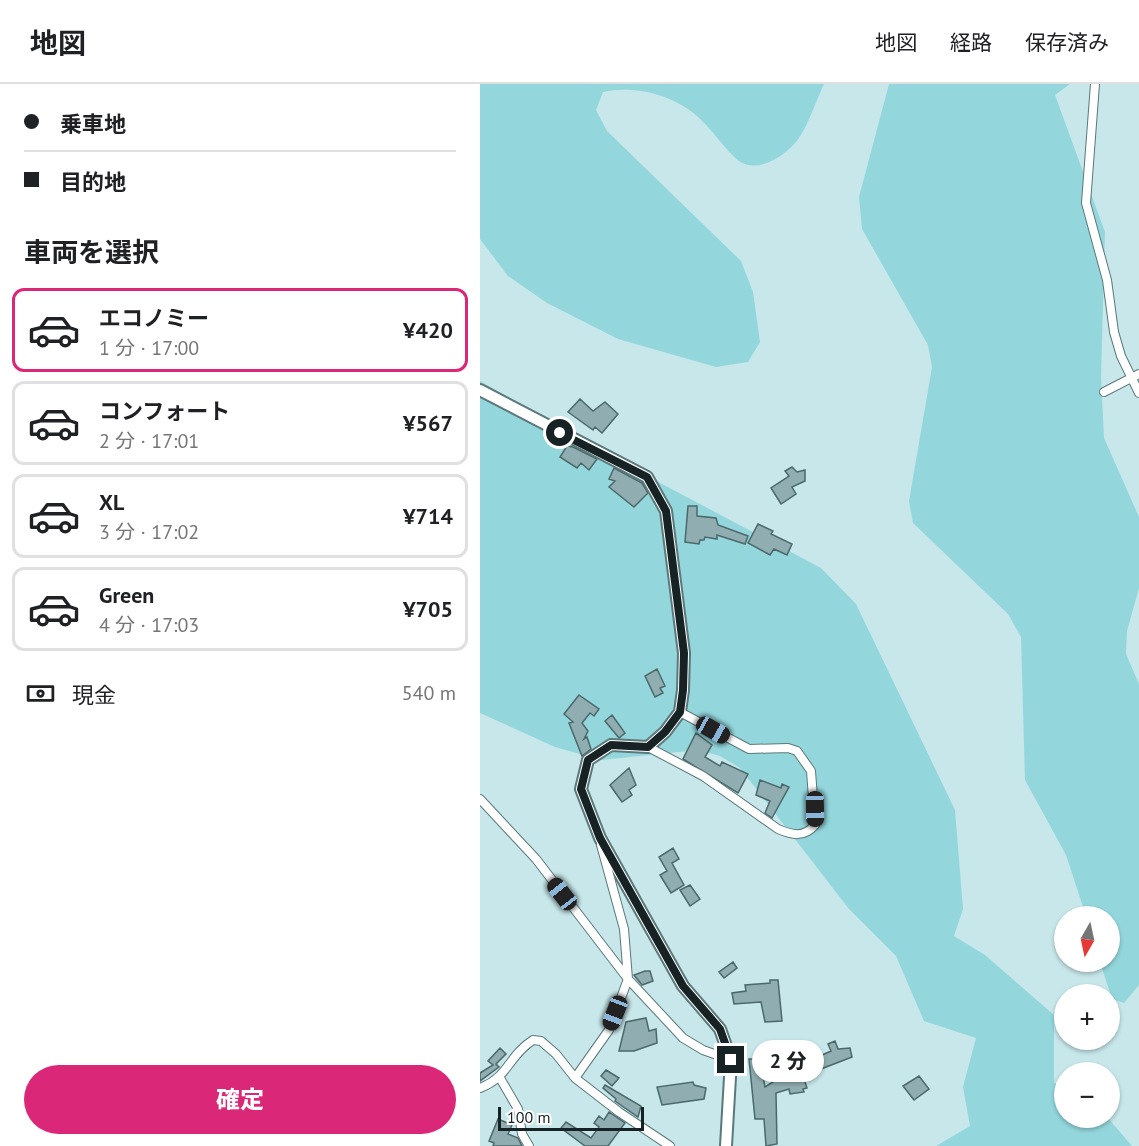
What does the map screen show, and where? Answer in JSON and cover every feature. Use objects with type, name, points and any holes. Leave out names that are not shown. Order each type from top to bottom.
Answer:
[{"type":"street","points":[[1095,84],[1086,203],[1107,279],[1114,332],[1139,393]]},
{"type":"street","points":[[1104,392],[1139,374]]},
{"type":"street","points":[[480,390],[647,477],[666,511],[684,653],[680,712],[665,732],[648,747]]},
{"type":"street","points":[[575,1078],[609,1030],[628,979],[624,929],[600,838],[581,789],[588,760],[611,745],[648,747],[703,776],[778,829],[790,834],[802,834],[811,830],[815,825],[811,771],[807,761],[797,751],[788,748],[749,749],[680,712]]},
{"type":"street","points":[[480,799],[536,860],[628,979],[683,1038],[704,1050],[731,1060]]},
{"type":"street","points":[[600,838],[683,986],[720,1029],[731,1060],[726,1146]]},
{"type":"street","points":[[480,1088],[500,1078],[512,1058],[532,1040],[541,1041],[556,1054],[575,1078],[619,1112],[670,1146]]},
{"type":"street","points":[[500,1078],[518,1109],[522,1134],[529,1146]]},
{"type":"shaded area","points":[[480,84],[824,84],[806,126],[794,144],[772,161],[755,166],[739,161],[698,117],[678,103],[666,98],[641,91],[603,92],[596,110],[607,131],[741,261],[753,292],[760,342],[748,362],[716,367],[618,339],[547,303],[508,276],[480,239]]},
{"type":"shaded area","points":[[889,84],[1070,84],[1055,95],[1105,232],[1101,377],[1104,438],[1139,517],[1139,588],[1127,631],[1126,654],[1139,684],[1139,985],[1124,1003],[1120,1002],[1120,984],[1107,984],[1103,972],[1120,972],[1120,906],[1083,906],[1066,855],[1025,780],[1021,637],[1008,614],[913,523],[909,501],[932,367],[928,345],[862,229],[859,197]]},
{"type":"shaded area","points":[[480,381],[626,465],[821,568],[856,604],[955,810],[963,909],[954,936],[985,955],[1054,1015],[1054,1128],[1117,1128],[1132,1146],[936,1146],[970,1126],[963,1087],[976,1038],[924,1021],[896,956],[849,909],[740,768],[720,756],[698,750],[601,760],[555,747],[480,713]]},
{"type":"building","points":[[580,399],[593,411],[605,402],[618,414],[602,433],[595,427],[593,430],[568,412]]},
{"type":"building","points":[[567,446],[597,459],[589,470],[581,463],[577,468],[560,457]]},
{"type":"building","points":[[792,467],[797,472],[805,470],[805,481],[792,487],[796,494],[781,504],[771,488],[789,476],[785,471]]},
{"type":"building","points":[[614,468],[642,483],[648,493],[634,507],[609,487],[615,481],[609,479]]},
{"type":"building","points":[[688,506],[697,506],[697,516],[716,518],[718,525],[748,536],[745,544],[717,535],[717,539],[705,537],[704,540],[700,540],[699,544],[685,542]]},
{"type":"building","points":[[758,524],[773,531],[771,534],[792,544],[787,555],[774,549],[770,555],[748,543]]},
{"type":"building","points":[[657,669],[665,686],[660,688],[663,693],[655,697],[645,676]]},
{"type":"building","points":[[579,695],[599,709],[594,716],[590,713],[582,723],[588,731],[584,739],[587,737],[591,749],[582,756],[569,723],[573,722],[564,714]]},
{"type":"building","points":[[612,715],[625,733],[619,738],[605,721]]},
{"type":"building","points":[[696,733],[712,745],[705,757],[720,766],[722,762],[748,774],[738,793],[683,759]]},
{"type":"building","points":[[629,768],[636,785],[629,790],[632,795],[622,802],[610,785]]},
{"type":"building","points":[[760,780],[781,788],[782,784],[789,787],[772,818],[765,813],[770,801],[756,795]]},
{"type":"building","points":[[673,848],[679,859],[672,863],[684,885],[671,893],[660,875],[667,871],[659,857]]},
{"type":"building","points":[[690,885],[700,899],[690,906],[680,890]]},
{"type":"building","points":[[733,962],[737,968],[724,978],[719,972]]},
{"type":"building","points":[[650,971],[653,981],[642,985],[634,975]]},
{"type":"building","points":[[770,980],[778,980],[782,1021],[765,1022],[761,1002],[734,1004],[732,993],[746,991],[745,985],[770,983]]},
{"type":"building","points":[[646,1018],[649,1031],[656,1029],[657,1043],[634,1051],[619,1051],[626,1022]]},
{"type":"building","points":[[835,1041],[838,1049],[850,1048],[852,1057],[803,1076],[807,1088],[803,1089],[804,1092],[790,1094],[789,1089],[776,1093],[777,1144],[766,1146],[764,1119],[755,1119],[749,1059],[760,1059],[765,1087],[784,1075],[807,1068],[804,1063],[831,1051],[828,1044]]},
{"type":"building","points":[[500,1048],[506,1054],[496,1064],[499,1067],[480,1081],[480,1073],[493,1065],[488,1061]]},
{"type":"building","points":[[606,1070],[619,1078],[612,1086],[601,1076]]},
{"type":"building","points":[[919,1076],[929,1089],[914,1100],[903,1086]]},
{"type":"building","points":[[693,1082],[694,1085],[706,1088],[704,1099],[662,1105],[657,1087]]},
{"type":"building","points":[[605,1085],[641,1106],[638,1117],[615,1101],[616,1099],[603,1088]]},
{"type":"building","points":[[609,1112],[625,1123],[608,1146],[585,1146],[561,1128],[566,1122],[591,1138],[599,1127],[594,1123],[599,1116],[604,1120]]},
{"type":"building","points":[[498,1119],[512,1125],[508,1134],[518,1138],[522,1146],[493,1146],[494,1143],[489,1141]]},
{"type":"route","points":[[560,433],[647,477],[666,511],[684,653],[680,712],[665,732],[648,747],[611,745],[588,760],[581,789],[590,818],[600,838],[683,986],[720,1029],[731,1060]]}]
